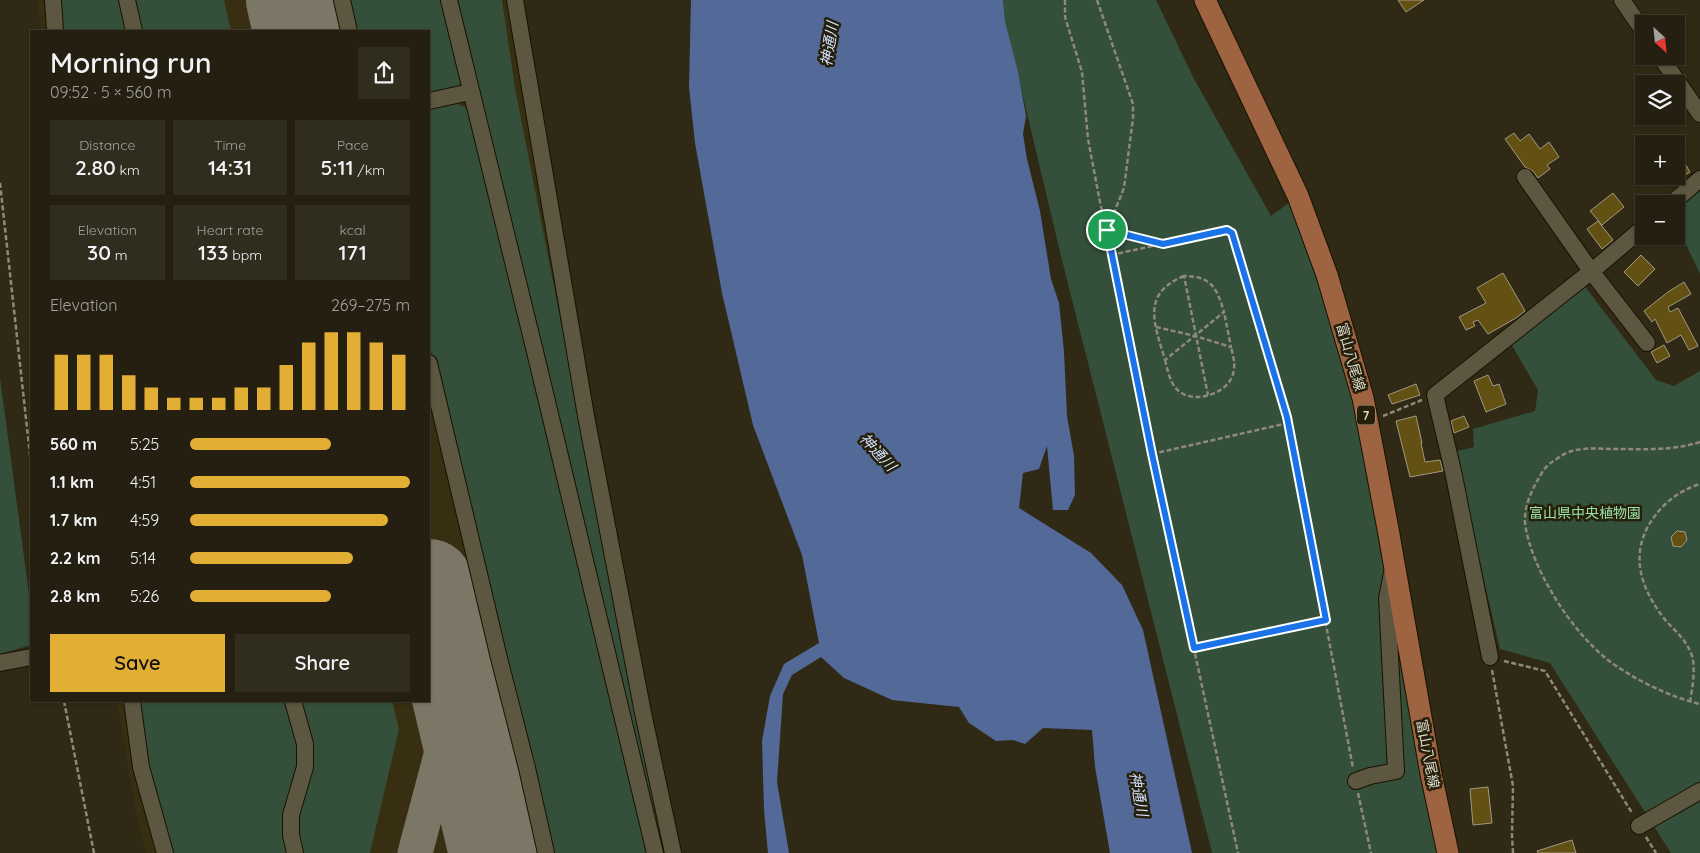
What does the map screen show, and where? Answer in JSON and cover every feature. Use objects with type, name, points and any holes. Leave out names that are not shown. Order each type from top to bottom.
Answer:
[{"type":"main road","name":"富山八尾線","points":[[1205,0],[1298,196],[1327,275],[1363,398],[1431,774],[1448,850]]},
{"type":"street","points":[[53,0],[55,30]]},
{"type":"street","points":[[127,0],[134,30]]},
{"type":"street","points":[[342,0],[349,30]]},
{"type":"street","points":[[449,0],[655,853]]},
{"type":"street","points":[[516,0],[588,426],[643,713],[674,853]]},
{"type":"street","points":[[1622,0],[1635,19]]},
{"type":"street","points":[[1666,65],[1700,114]]},
{"type":"street","points":[[430,102],[470,92]]},
{"type":"street","points":[[1525,177],[1591,271],[1647,343]]},
{"type":"street","points":[[1681,195],[1700,179]]},
{"type":"street","points":[[1490,657],[1453,472],[1435,394],[1635,234]]},
{"type":"street","points":[[430,367],[546,853]]},
{"type":"street","points":[[1356,781],[1396,771],[1387,598],[1394,565]]},
{"type":"street","points":[[0,663],[30,657]]},
{"type":"street","points":[[132,702],[141,767],[165,853]]},
{"type":"street","points":[[293,702],[305,744],[305,767],[291,815],[291,835],[295,853]]},
{"type":"street","points":[[1639,826],[1700,791]]},
{"type":"path","points":[[1065,0],[1064,17],[1082,72],[1088,139],[1111,255],[1238,853]]},
{"type":"path","points":[[1097,0],[1133,104],[1124,188],[1107,230]]},
{"type":"path","points":[[0,183],[30,455]]},
{"type":"path","points":[[1107,230],[1163,244]]},
{"type":"path","points":[[1111,255],[1227,230],[1232,233],[1288,423],[1371,853]]},
{"type":"path","points":[[1184,276],[1208,395]]},
{"type":"path","points":[[1184,276],[1195,276],[1206,280],[1215,288],[1224,312],[1235,362],[1233,376],[1226,386],[1200,397],[1187,396],[1179,392],[1171,381],[1155,326],[1155,302],[1161,291],[1170,282],[1184,276]]},
{"type":"path","points":[[1165,360],[1224,312]]},
{"type":"path","points":[[1155,326],[1231,347]]},
{"type":"path","points":[[1380,417],[1435,394]]},
{"type":"path","points":[[1152,454],[1288,423]]},
{"type":"path","points":[[1700,442],[1683,448],[1659,450],[1593,449],[1572,451],[1550,463],[1541,475],[1530,496],[1525,521],[1533,553],[1553,596],[1582,636],[1608,660],[1644,682],[1690,702],[1700,704]]},
{"type":"path","points":[[1690,702],[1692,656],[1684,639],[1660,613],[1645,586],[1639,566],[1640,548],[1647,528],[1657,512],[1669,500],[1687,488],[1700,484]]},
{"type":"path","points":[[1194,648],[1326,620]]},
{"type":"path","points":[[1513,853],[1513,786],[1490,657],[1545,670],[1656,853]]},
{"type":"path","points":[[64,702],[94,853]]},
{"type":"shaded area","points":[[37,0],[515,0],[677,853],[146,853],[136,813],[117,702],[430,702],[430,30],[41,30]]},
{"type":"green space","points":[[55,0],[120,0],[127,30],[58,30]]},
{"type":"green space","points":[[135,0],[224,0],[231,30],[142,30]]},
{"type":"green space","points":[[349,0],[445,0],[461,82],[456,90],[430,99],[430,30],[356,30]]},
{"type":"green space","points":[[458,0],[502,0],[515,88],[665,853],[663,853]]},
{"type":"green space","points":[[1003,0],[1156,0],[1194,79],[1271,216],[1298,196],[1327,275],[1448,853],[1212,853],[1061,256],[1005,21]]},
{"type":"green space","points":[[448,103],[461,105],[471,113],[647,853],[552,853],[430,346],[430,108]]},
{"type":"green space","points":[[1700,186],[1700,274],[1685,242],[1685,198]]},
{"type":"green space","name":"富山県中央植物園","points":[[1583,284],[1656,380],[1674,386],[1700,371],[1700,853],[1671,853],[1550,663],[1500,649],[1454,452],[1474,447],[1473,429],[1535,411],[1538,390],[1510,342]]},
{"type":"green space","points":[[0,378],[30,602],[30,645],[0,654]]},
{"type":"green space","points":[[134,702],[288,702],[298,746],[299,762],[288,853],[165,853]]},
{"type":"green space","points":[[302,702],[392,702],[399,729],[370,853],[299,853],[296,827],[310,736]]},
{"type":"water","name":"神通川","points":[[691,0],[1003,0],[1005,21],[1018,72],[1026,116],[1023,134],[1027,159],[1040,211],[1051,279],[1059,303],[1064,352],[1067,416],[1074,456],[1075,495],[1068,510],[1053,510],[1047,446],[1039,469],[1023,473],[1019,508],[1091,553],[1122,585],[1143,630],[1192,853],[1110,853],[1095,767],[1092,730],[1043,728],[1025,744],[1013,740],[996,741],[969,723],[959,707],[892,700],[844,678],[821,657],[792,675],[783,694],[777,782],[789,853],[768,853],[764,810],[762,741],[770,696],[784,664],[819,643],[802,555],[753,425],[722,293],[695,143],[689,87]]},
{"type":"building","points":[[1398,0],[1424,0],[1406,12]]},
{"type":"building","points":[[1514,133],[1520,141],[1529,134],[1540,149],[1549,142],[1559,157],[1547,165],[1550,169],[1538,178],[1533,171],[1525,167],[1505,139]]},
{"type":"building","points":[[1685,164],[1690,172],[1685,175]]},
{"type":"building","points":[[1613,193],[1624,207],[1602,225],[1590,211]]},
{"type":"building","points":[[1598,221],[1613,240],[1602,249],[1587,229]]},
{"type":"building","points":[[1641,255],[1655,269],[1638,286],[1624,272]]},
{"type":"building","points":[[1503,273],[1525,311],[1488,334],[1478,320],[1473,322],[1475,326],[1466,330],[1459,317],[1486,303],[1477,288]]},
{"type":"building","points":[[1684,282],[1691,294],[1668,307],[1670,312],[1678,308],[1698,346],[1689,350],[1681,335],[1667,343],[1655,319],[1652,322],[1644,311]]},
{"type":"building","points":[[1664,345],[1670,356],[1657,363],[1651,352]]},
{"type":"building","points":[[1488,375],[1493,386],[1499,384],[1506,404],[1486,412],[1474,381]]},
{"type":"building","points":[[1416,384],[1420,395],[1392,404],[1388,395]]},
{"type":"building","points":[[1416,416],[1425,462],[1440,460],[1443,471],[1410,477],[1396,421]]},
{"type":"building","points":[[1464,416],[1469,427],[1454,433],[1451,421]]},
{"type":"building","points":[[1677,531],[1685,532],[1687,540],[1681,547],[1673,546],[1671,537]]},
{"type":"building","points":[[1488,787],[1492,823],[1473,825],[1470,789]]},
{"type":"building","points":[[1572,840],[1576,853],[1538,853],[1537,851]]},
{"type":"taxiway","points":[[415,853],[456,699]]},
{"type":"runway","points":[[290,0],[297,30]]},
{"type":"runway","points":[[430,587],[493,853]]},
{"type":"route","points":[[1107,230],[1163,244],[1227,230],[1232,233],[1287,417],[1326,620],[1194,648],[1152,454],[1107,230]]}]
